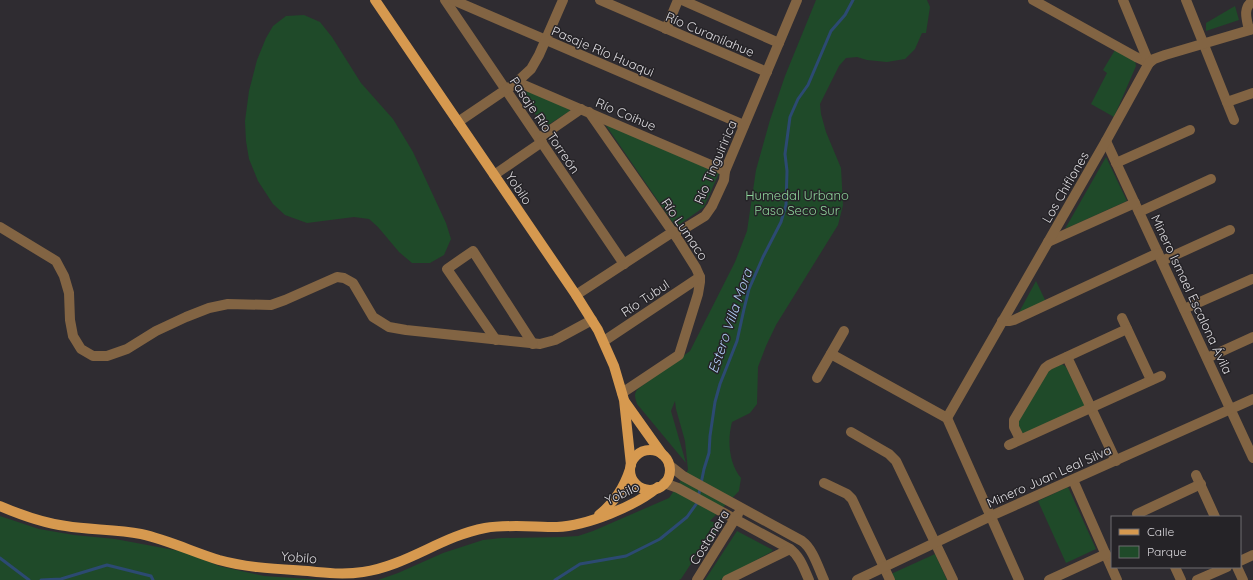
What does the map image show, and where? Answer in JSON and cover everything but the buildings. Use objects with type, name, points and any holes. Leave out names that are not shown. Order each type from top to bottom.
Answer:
[{"type":"main road","name":"Yobilo","points":[[375,0],[592,320],[604,341],[614,366],[623,396],[633,479],[639,486],[648,489],[661,485]]},
{"type":"main road","name":"Yobilo","points":[[623,396],[668,461],[669,465]]},
{"type":"main road","name":"Yobilo","points":[[594,518],[608,507],[618,496],[636,456],[644,451],[653,450],[662,454]]},
{"type":"main road","points":[[661,485],[669,474],[669,465]]},
{"type":"main road","name":"Yobilo","points":[[0,506],[32,518],[55,524],[145,535],[231,563],[285,570],[339,574],[360,573],[381,568],[472,531],[497,527],[568,526],[578,524],[635,503],[661,485]]},
{"type":"street","name":"Pasaje Río Torreón","points":[[445,0],[624,264]]},
{"type":"street","name":"Pasaje Río Huaqui","points":[[453,0],[744,125]]},
{"type":"street","points":[[458,122],[525,75],[534,64],[563,0]]},
{"type":"street","name":"Río Curanilahue","points":[[600,0],[623,5],[666,29],[767,72]]},
{"type":"street","points":[[666,29],[678,0]]},
{"type":"street","points":[[682,0],[779,44]]},
{"type":"street","points":[[1033,0],[1149,63]]},
{"type":"street","points":[[1123,0],[1149,63]]},
{"type":"street","points":[[1186,0],[1234,120]]},
{"type":"street","name":"Río Tinguiririca","points":[[576,295],[673,233],[687,227],[708,213],[724,180],[725,171],[779,44],[795,1]]},
{"type":"street","points":[[1149,63],[1154,59],[1165,55],[1251,30],[1246,10],[1248,5],[1253,1]]},
{"type":"street","name":"Los Chiflones","points":[[947,418],[1106,141],[1149,63]]},
{"type":"street","name":"Río Coihue","points":[[517,82],[725,171]]},
{"type":"street","points":[[1227,102],[1253,93]]},
{"type":"street","points":[[494,175],[540,140],[585,111]]},
{"type":"street","name":"Río Lumaco","points":[[585,111],[679,241],[700,277],[698,294],[679,355],[623,396]]},
{"type":"street","points":[[1116,163],[1190,130]]},
{"type":"street","name":"Minero Ismael Escalona Ávila","points":[[1106,141],[1253,458]]},
{"type":"street","points":[[1048,242],[1211,179]]},
{"type":"street","points":[[0,227],[56,261],[64,276],[69,292],[70,320],[73,336],[81,349],[93,356],[107,356],[127,348],[156,331],[209,308],[228,304],[270,305],[337,278],[344,278],[353,283],[373,317],[389,327],[406,330],[540,344],[555,340],[592,320]]},
{"type":"street","points":[[1002,321],[1006,322],[1014,320],[1160,257],[1230,230]]},
{"type":"street","points":[[496,340],[447,269],[473,251],[533,344]]},
{"type":"street","name":"Río Tubul","points":[[604,341],[700,277]]},
{"type":"street","points":[[1184,309],[1252,279]]},
{"type":"street","points":[[1122,318],[1151,380]]},
{"type":"street","points":[[1020,440],[1014,427],[1014,420],[1044,368],[1127,329]]},
{"type":"street","points":[[817,378],[844,331]]},
{"type":"street","points":[[1207,358],[1253,337]]},
{"type":"street","points":[[831,354],[947,418],[1019,580]]},
{"type":"street","points":[[1067,357],[1116,461]]},
{"type":"street","points":[[1009,445],[1161,376]]},
{"type":"street","name":"Minero Juan Leal Silva","points":[[857,580],[991,516],[1253,399]]},
{"type":"street","points":[[851,432],[893,457],[953,580]]},
{"type":"street","points":[[669,465],[683,476],[805,543],[824,580]]},
{"type":"street","points":[[1196,474],[1215,516]]},
{"type":"street","points":[[1073,480],[1111,566]]},
{"type":"street","points":[[824,483],[847,494],[852,499],[890,580]]},
{"type":"street","points":[[1137,514],[1151,513],[1201,484]]},
{"type":"street","points":[[661,485],[678,488],[790,549],[798,556],[809,580]]},
{"type":"street","name":"Costanera","points":[[697,580],[742,508]]},
{"type":"street","points":[[727,580],[790,549]]},
{"type":"street","points":[[1049,580],[1106,554]]},
{"type":"street","points":[[1241,561],[1253,555]]},
{"type":"street","points":[[1112,568],[1117,580]]},
{"type":"street","points":[[1175,568],[1181,580]]},
{"type":"street","points":[[1197,580],[1225,568]]},
{"type":"street","points":[[1238,568],[1243,580]]},
{"type":"green space","name":"Humedal Urbano Paso Seco Sur","points":[[816,0],[927,0],[930,7],[926,33],[922,33],[915,49],[905,59],[887,62],[867,60],[857,57],[846,58],[839,66],[820,104],[826,132],[841,168],[843,205],[838,225],[776,325],[766,346],[758,367],[757,404],[750,413],[732,422],[729,444],[734,466],[741,478],[739,491],[710,521],[719,524],[720,526],[711,540],[700,550],[679,580],[378,580],[398,573],[443,553],[483,540],[501,538],[578,536],[669,498],[688,470],[685,441],[675,401],[671,411],[686,463],[637,404],[635,393],[639,388],[690,351],[735,262],[747,231],[756,170],[770,120],[785,76]]},
{"type":"green space","points":[[1235,6],[1239,20],[1206,31],[1206,23]]},
{"type":"green space","points":[[304,15],[320,22],[332,37],[361,83],[393,119],[413,152],[446,223],[451,239],[444,255],[430,263],[412,263],[399,252],[378,227],[369,219],[354,217],[307,223],[285,215],[273,204],[258,181],[249,159],[245,121],[249,91],[257,60],[266,38],[273,26],[286,16]]},
{"type":"green space","points":[[1115,50],[1135,60],[1136,66],[1114,117],[1091,104],[1107,73],[1103,70]]},
{"type":"green space","points":[[528,89],[566,105],[570,111],[548,125],[542,124],[521,93]]},
{"type":"green space","points":[[605,124],[719,173],[704,207],[676,227]]},
{"type":"green space","points":[[1106,157],[1127,201],[1065,229]]},
{"type":"green space","points":[[1036,281],[1046,302],[1017,316]]},
{"type":"green space","points":[[1062,364],[1066,367],[1084,403],[1084,407],[1026,434],[1020,432],[1017,424],[1045,372]]},
{"type":"green space","points":[[1068,487],[1096,549],[1066,563],[1038,501]]},
{"type":"green space","points":[[0,516],[39,529],[74,535],[115,539],[185,552],[219,566],[264,576],[323,580],[0,580]]},
{"type":"green space","points":[[737,531],[773,550],[720,580],[705,580]]},
{"type":"green space","points":[[935,554],[947,580],[894,580],[891,574]]},
{"type":"waterway","name":"Estero Villa Mora","points":[[555,580],[580,564],[626,556],[660,539],[687,517],[697,503],[709,453],[715,402],[720,384],[737,341],[749,289],[781,222],[786,205],[787,171],[785,154],[790,117],[798,99],[808,85],[831,31],[845,15],[853,0]]},
{"type":"waterway","points":[[0,558],[29,580]]},
{"type":"waterway","points":[[41,580],[61,579],[107,565],[151,576],[153,580]]}]
